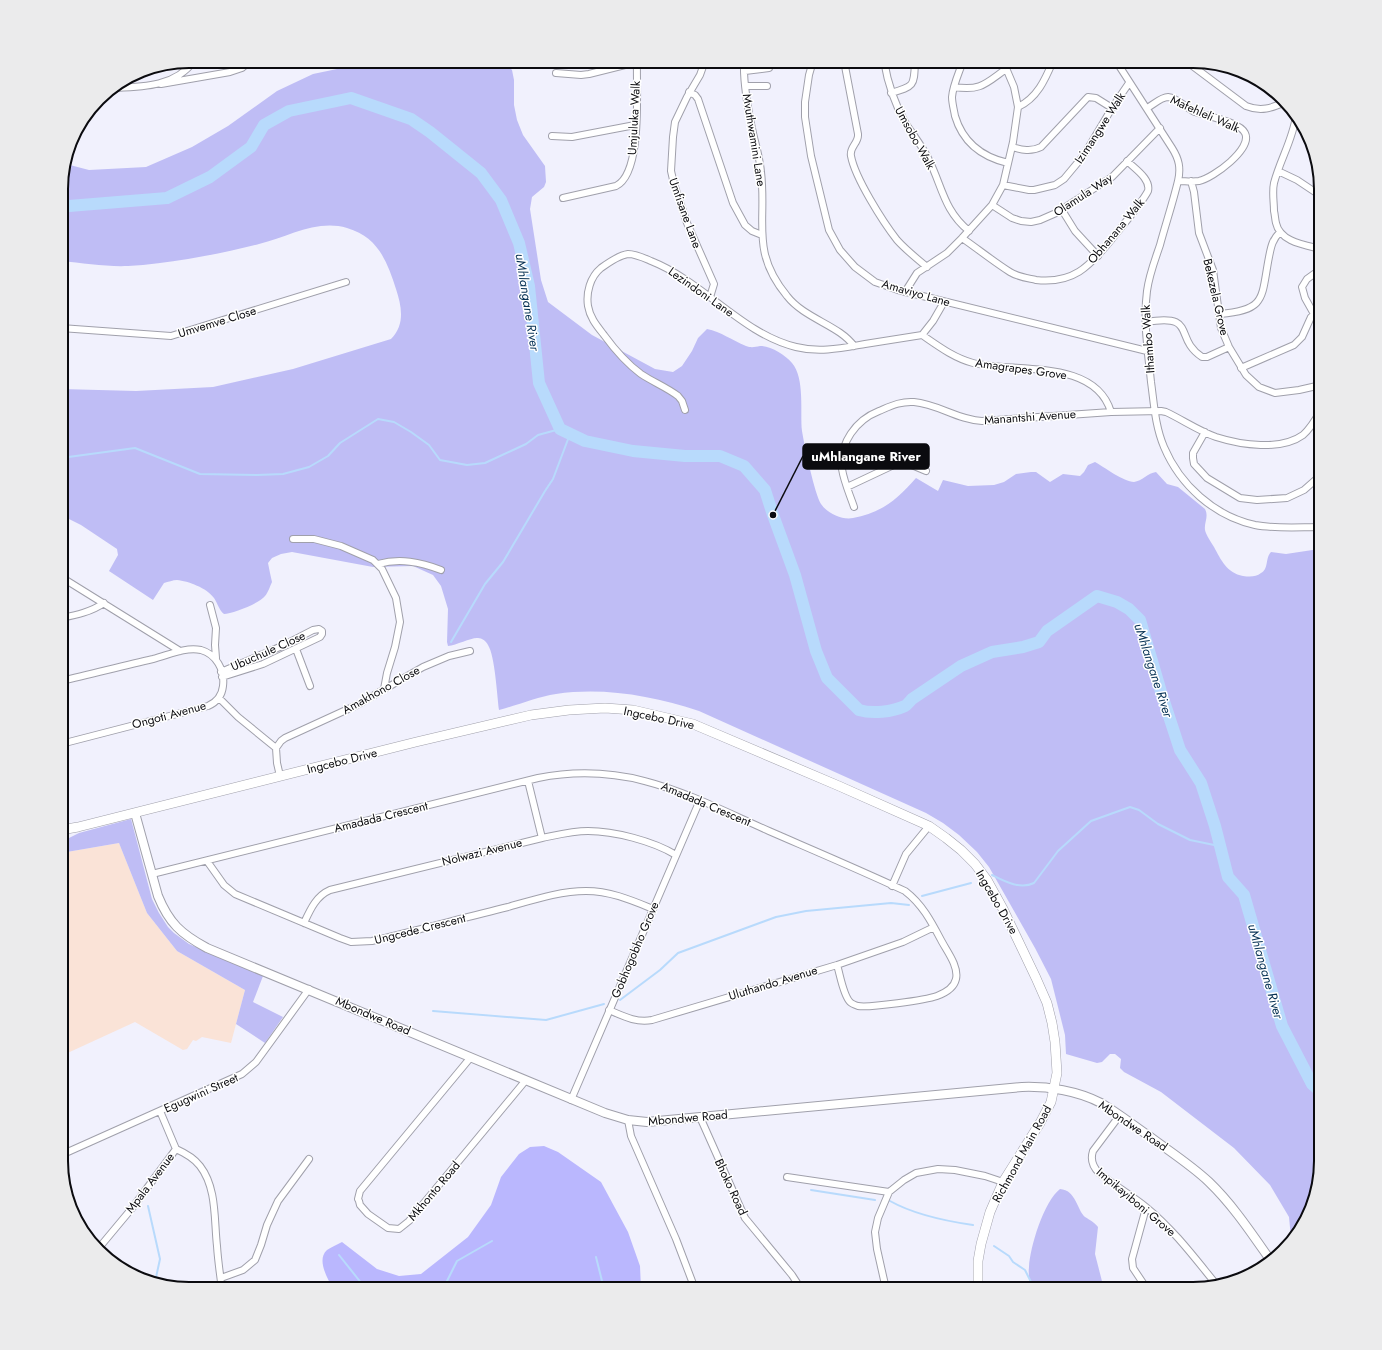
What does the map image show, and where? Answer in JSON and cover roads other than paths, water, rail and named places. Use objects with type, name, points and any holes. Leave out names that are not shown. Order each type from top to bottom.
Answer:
[{"type":"main road","name":"Ingcebo Drive","points":[[68,829],[444,735],[531,715],[574,709],[622,709],[675,719],[715,732],[929,826],[961,850],[981,872],[1003,908],[1028,958],[1047,1003],[1052,1023],[1057,1059],[1057,1073],[1054,1089]]},
{"type":"main road","name":"Ingcebo Drive","points":[[68,832],[78,827]]},
{"type":"main road","name":"Richmond Main Road","points":[[978,1282],[978,1261],[990,1212],[1003,1182],[1048,1109],[1054,1089]]},
{"type":"street","points":[[161,84],[184,72],[188,68]]},
{"type":"street","points":[[124,87],[161,84],[230,72],[242,68]]},
{"type":"street","points":[[556,73],[581,75],[613,68]]},
{"type":"street","name":"Umjuluka Walk","points":[[563,198],[610,188],[622,182],[627,176],[633,156],[637,68]]},
{"type":"street","name":"Umfisane Lane","points":[[702,68],[675,122],[672,137],[671,171],[687,223],[714,284],[710,297]]},
{"type":"street","name":"Mvuthwamini Lane","points":[[745,68],[750,117],[761,171],[762,235],[766,261],[774,277],[786,295],[796,306],[844,336],[854,346]]},
{"type":"street","points":[[745,72],[769,68]]},
{"type":"street","name":"Amaviyo Lane","points":[[811,68],[805,102],[806,125],[811,156],[829,230],[840,250],[860,271],[875,282],[905,292],[1147,351]]},
{"type":"street","points":[[845,68],[859,139],[852,148],[850,155],[859,177],[897,239],[909,252],[927,267]]},
{"type":"street","name":"Umsobo Walk","points":[[886,68],[891,93],[906,124],[929,160],[952,213],[958,222],[969,231]]},
{"type":"street","points":[[891,93],[905,89],[913,83],[916,68]]},
{"type":"street","points":[[960,68],[952,100],[959,128],[965,137],[988,157],[1008,163]]},
{"type":"street","points":[[1018,107],[1029,101],[1036,93],[1043,83],[1050,68]]},
{"type":"street","name":"Ithambo Walk","points":[[1120,68],[1160,128],[1178,160],[1178,181],[1149,278],[1145,306],[1147,351],[1155,410],[1164,446],[1177,470],[1192,489],[1217,510],[1255,525],[1271,527],[1314,527]]},
{"type":"street","points":[[1195,68],[1246,106],[1253,109],[1266,109],[1278,104]]},
{"type":"street","points":[[905,292],[915,276],[947,253],[969,231],[992,205],[1003,185],[1012,147],[1018,107],[1015,91],[1006,69],[985,84],[975,88],[967,89],[954,87]]},
{"type":"street","name":"Izimangwe Walk","points":[[1003,185],[1034,190],[1055,185],[1064,179],[1084,155],[1129,83]]},
{"type":"street","points":[[746,86],[767,86]]},
{"type":"street","points":[[689,92],[695,95],[698,100],[729,192],[738,214],[748,228],[762,235]]},
{"type":"street","points":[[1012,147],[1028,150],[1041,147],[1088,97],[1096,98],[1112,108]]},
{"type":"street","name":"Mafehleli Walk","points":[[1147,108],[1163,98],[1170,97],[1194,111],[1227,122],[1244,131],[1246,142],[1229,163],[1209,177],[1200,180],[1178,181]]},
{"type":"street","points":[[1295,123],[1274,183],[1273,194],[1276,223],[1280,232],[1286,238],[1314,247]]},
{"type":"street","points":[[552,136],[572,137],[635,125]]},
{"type":"street","name":"Olamula Way","points":[[992,205],[1012,218],[1025,222],[1040,220],[1062,210],[1108,180],[1160,128]]},
{"type":"street","name":"Obhanana Walk","points":[[962,238],[1010,272],[1038,280],[1054,281],[1065,278],[1082,269],[1098,256],[1148,191],[1149,187],[1146,180],[1127,161]]},
{"type":"street","points":[[1278,171],[1297,180],[1314,191]]},
{"type":"street","name":"Bekezela Grove","points":[[1191,181],[1194,192],[1199,233],[1213,270],[1222,328],[1229,346],[1241,368],[1254,384],[1275,393],[1299,390],[1314,386]]},
{"type":"street","points":[[1062,210],[1075,231],[1098,256]]},
{"type":"street","points":[[1220,314],[1246,311],[1258,302],[1263,289],[1271,246],[1274,238],[1280,232]]},
{"type":"street","name":"Lezindoni Lane","points":[[685,410],[682,401],[678,396],[642,375],[626,362],[615,351],[591,317],[588,306],[588,288],[596,274],[602,268],[621,256],[629,254],[638,256],[671,270],[753,328],[778,342],[797,347],[814,350],[835,350],[922,335]]},
{"type":"street","points":[[1241,368],[1294,345],[1302,337],[1309,320],[1314,314],[1305,298],[1302,287],[1307,279],[1314,274]]},
{"type":"street","name":"Umvemve Close","points":[[68,329],[171,336],[346,282]]},
{"type":"street","points":[[922,335],[933,321],[944,302]]},
{"type":"street","points":[[1146,322],[1165,320],[1176,322],[1181,327],[1193,350],[1202,357],[1207,357],[1229,346]]},
{"type":"street","name":"Amagrapes Grove","points":[[922,335],[956,357],[974,363],[1058,372],[1080,379],[1104,397],[1111,412]]},
{"type":"street","name":"Manantshi Avenue","points":[[854,507],[842,469],[843,450],[851,432],[866,418],[898,403],[906,402],[924,404],[964,418],[982,421],[1155,410]]},
{"type":"street","points":[[1155,410],[1166,412],[1205,432],[1226,440],[1247,444],[1267,445],[1291,441],[1305,433],[1314,423]]},
{"type":"street","points":[[1205,432],[1194,453],[1194,464],[1207,478],[1240,498],[1257,500],[1287,498],[1304,490],[1314,481]]},
{"type":"street","points":[[847,487],[898,463],[907,463],[926,471]]},
{"type":"street","points":[[293,539],[306,538],[330,542],[360,554],[378,564],[385,574],[396,598],[400,622],[384,689]]},
{"type":"street","points":[[378,564],[390,561],[401,561],[425,564],[440,570]]},
{"type":"street","points":[[68,581],[180,651]]},
{"type":"street","points":[[68,616],[88,612],[96,609],[104,603]]},
{"type":"street","name":"Ongoti Avenue","points":[[68,742],[208,706],[219,698],[223,685],[222,674],[216,658],[216,628],[210,605]]},
{"type":"street","name":"Ubuchule Close","points":[[318,629],[322,632],[320,637],[264,664],[222,674],[285,645],[313,630],[318,629]]},
{"type":"street","points":[[285,645],[288,652]]},
{"type":"street","points":[[296,648],[310,686]]},
{"type":"street","points":[[68,679],[180,651],[200,650],[216,658]]},
{"type":"street","name":"Amakhono Close","points":[[276,748],[285,738],[357,706],[423,667],[449,656],[470,651]]},
{"type":"street","points":[[219,698],[238,717],[276,748],[277,764],[280,776]]},
{"type":"street","name":"Amadada Crescent","points":[[152,874],[528,781],[563,774],[609,774],[650,781],[674,789],[905,891],[916,900],[924,910],[957,972],[954,985],[938,996],[872,1006],[858,1006],[852,1003],[848,998],[836,965]]},
{"type":"street","points":[[528,781],[542,838]]},
{"type":"street","name":"Gobhogobho Grove","points":[[571,1100],[700,800]]},
{"type":"street","name":"Mbondwe Road","points":[[135,813],[158,896],[166,914],[177,928],[185,935],[207,948],[309,989],[571,1100],[628,1120],[648,1122],[991,1089],[1030,1087],[1054,1089],[1077,1094],[1094,1100],[1120,1115],[1170,1151],[1208,1181],[1228,1203],[1268,1256]]},
{"type":"street","points":[[892,886],[906,854],[929,826]]},
{"type":"street","name":"Nolwazi Avenue","points":[[304,923],[318,899],[325,892],[330,890],[542,838],[575,832],[596,831],[621,835],[650,843],[676,854]]},
{"type":"street","name":"Ungcede Crescent","points":[[207,860],[220,881],[232,892],[351,942],[363,942],[386,938],[542,898],[578,891],[594,891],[612,894],[653,909]]},
{"type":"street","name":"Uluthando Avenue","points":[[609,1010],[635,1020],[652,1020],[836,965],[904,942],[934,927]]},
{"type":"street","name":"Egugwini Street","points":[[68,1152],[236,1078],[249,1070],[261,1056],[309,989]]},
{"type":"street","name":"Mkhonto Road","points":[[471,1057],[360,1191],[358,1199],[360,1205],[368,1214],[388,1228],[399,1229],[409,1221],[526,1080]]},
{"type":"street","name":"Mpala Avenue","points":[[102,1244],[133,1207],[176,1149],[160,1111]]},
{"type":"street","name":"Impikayiboni Grove","points":[[1120,1115],[1094,1151],[1092,1155],[1092,1162],[1099,1173],[1146,1208],[1181,1241],[1213,1280]]},
{"type":"street","name":"Bhoko Road","points":[[700,1118],[745,1218],[796,1282]]},
{"type":"street","points":[[628,1120],[631,1136],[693,1282]]},
{"type":"street","points":[[176,1149],[185,1153],[197,1163],[204,1172],[209,1184],[213,1201],[221,1282]]},
{"type":"street","points":[[221,1278],[243,1270],[255,1260],[267,1224],[278,1201],[309,1158]]},
{"type":"street","points":[[884,1282],[875,1232],[878,1218],[889,1192],[910,1176],[934,1169],[949,1169],[968,1172],[992,1177],[1003,1182]]},
{"type":"street","points":[[787,1177],[889,1192]]},
{"type":"street","points":[[1142,1282],[1133,1268],[1132,1259],[1146,1208]]},
{"type":"waterway","name":"uMhlangane River","points":[[68,206],[167,198],[210,177],[251,147],[264,125],[289,111],[351,98],[411,119],[430,132],[481,173],[501,200],[519,243],[529,286],[539,383],[560,429],[585,441],[633,451],[685,456],[720,456],[744,466],[765,490],[795,575],[816,651],[827,678],[859,710],[876,712],[900,708],[961,666],[992,652],[1023,647],[1039,642],[1047,631],[1097,596],[1117,602],[1129,609],[1140,620],[1180,750],[1201,783],[1215,826],[1228,877],[1244,895],[1282,1026],[1314,1086]]},
{"type":"waterway","points":[[68,457],[135,448],[200,474],[283,474],[309,467],[328,456],[340,443],[378,419],[394,422],[411,432],[429,445],[440,460],[467,465],[485,463],[526,444],[538,435],[560,429]]},
{"type":"waterway","points":[[451,642],[485,584],[503,562],[553,479],[570,434]]},
{"type":"waterway","points":[[992,875],[1012,884],[1023,886],[1034,883],[1058,851],[1091,821],[1130,807],[1139,810],[1158,824],[1190,840],[1219,846],[1222,854]]},
{"type":"waterway","points":[[922,896],[971,883]]},
{"type":"waterway","points":[[620,1000],[660,970],[678,953],[776,917],[806,911],[891,903],[909,905]]},
{"type":"waterway","points":[[433,1011],[546,1020],[604,1004]]},
{"type":"waterway","points":[[811,1190],[875,1200]]},
{"type":"waterway","points":[[890,1201],[930,1217],[973,1225]]},
{"type":"waterway","points":[[148,1206],[160,1259],[156,1277]]},
{"type":"waterway","points":[[446,1282],[457,1261],[492,1241]]},
{"type":"waterway","points":[[994,1246],[1009,1256],[1013,1262],[1025,1270],[1031,1282]]},
{"type":"waterway","points":[[339,1255],[360,1282]]},
{"type":"waterway","points":[[596,1257],[602,1282]]},
{"type":"place","name":"uMhlangane River","points":[[773,515]]}]
